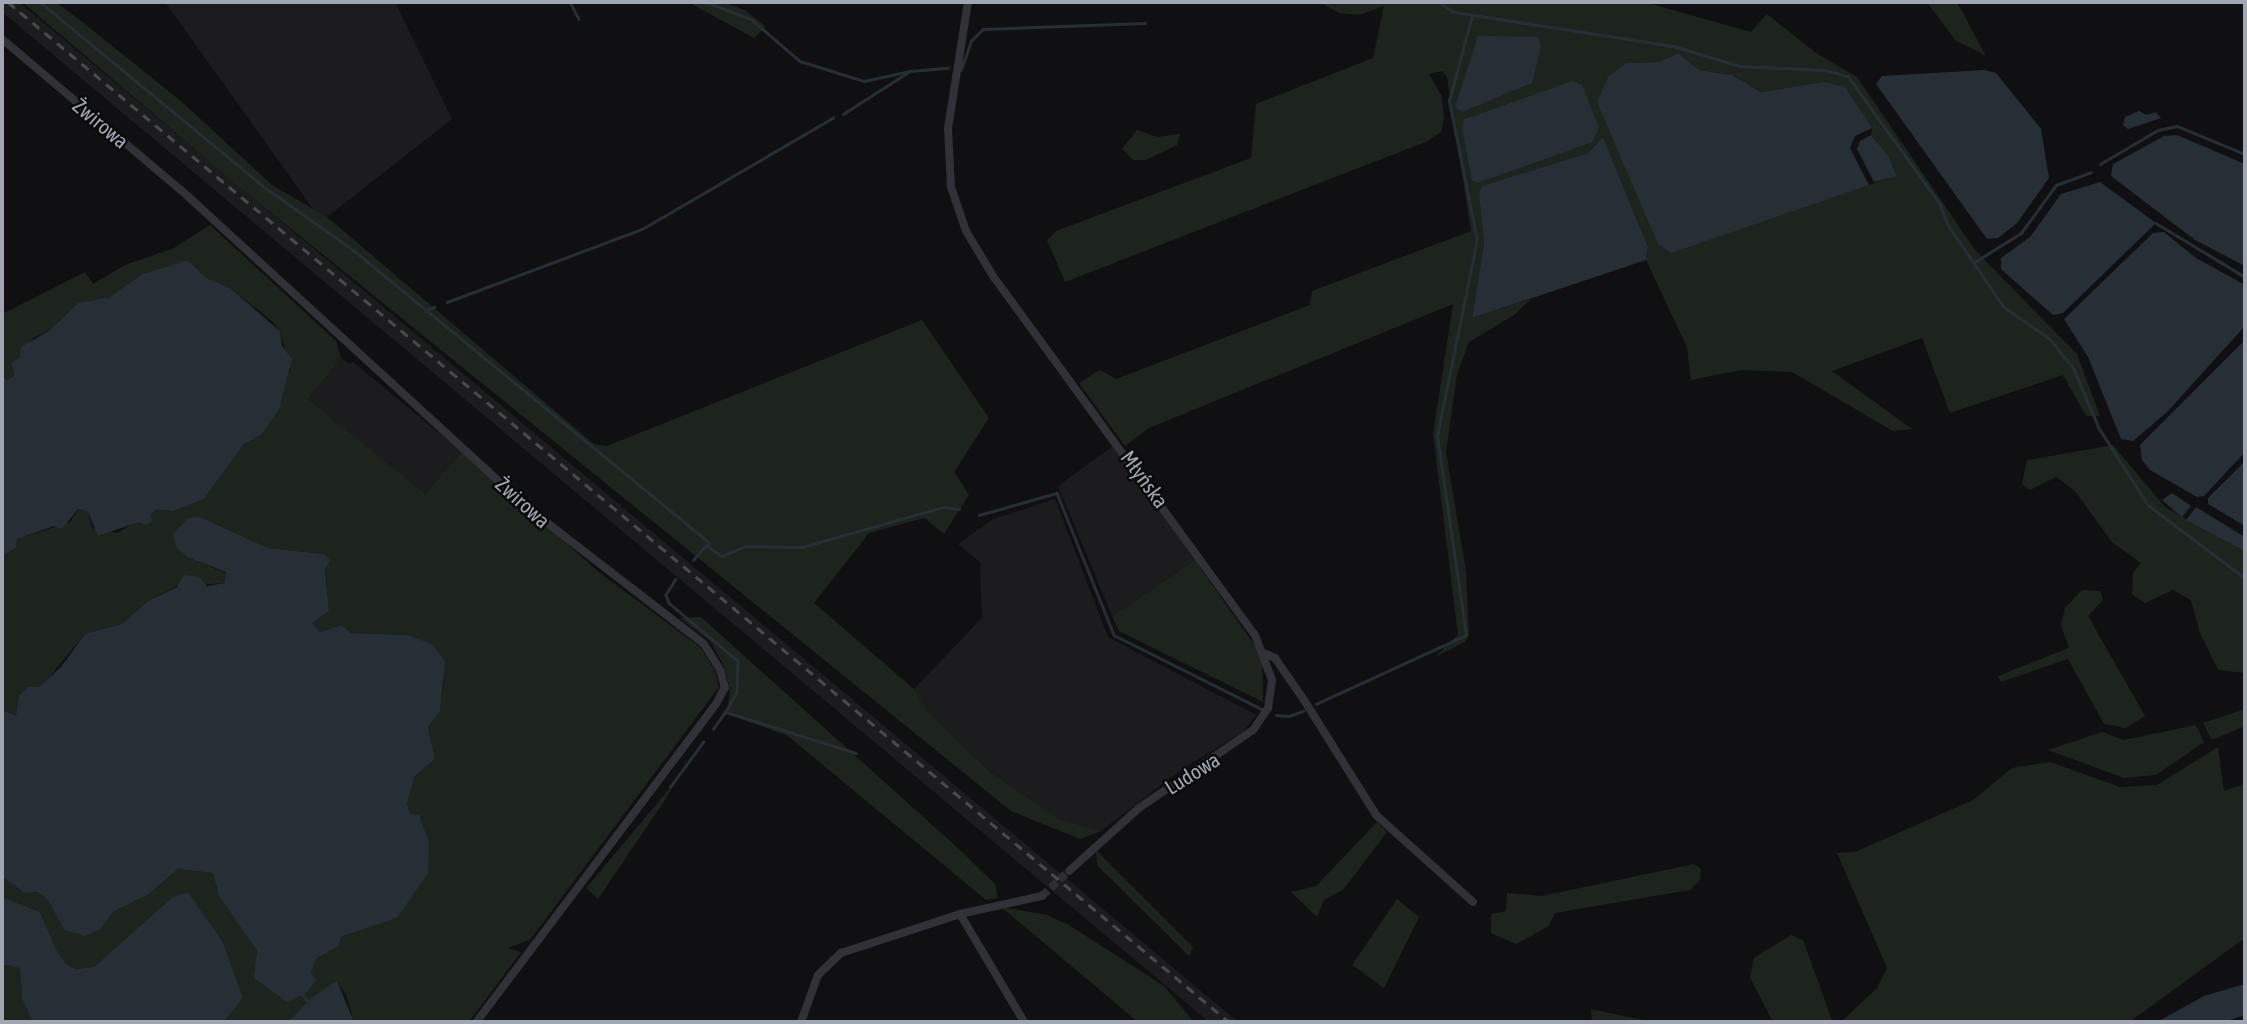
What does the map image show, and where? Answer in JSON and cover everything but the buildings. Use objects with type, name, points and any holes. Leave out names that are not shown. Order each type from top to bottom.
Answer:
[{"type":"street","name":"Młyńska","points":[[968,2],[948,128],[951,187],[966,230],[993,276],[1096,411],[1266,654],[1275,658],[1376,815],[1473,902]]},
{"type":"street","name":"Żwirowa","points":[[2,39],[181,190],[528,508],[704,644],[720,670],[725,687],[716,704],[476,1022]]},
{"type":"street","name":"Ludowa","points":[[1069,871],[1139,808],[1238,743],[1260,723],[1271,698],[1266,654]]},
{"type":"street","points":[[801,1022],[813,985],[832,958],[960,914],[1042,895]]},
{"type":"street","points":[[960,914],[1024,1022]]},
{"type":"shaded area","points":[[2,2],[19,2],[1238,1022],[1209,1022],[2,12]]},
{"type":"shaded area","points":[[22,2],[56,2],[76,17],[182,102],[272,185],[327,217],[594,444],[607,446],[922,320],[989,418],[954,472],[969,495],[944,534],[924,518],[869,533],[814,603],[914,689],[929,713],[989,771],[1059,819],[1101,831],[1080,839],[1011,811],[237,185]]},
{"type":"shaded area","points":[[165,2],[395,2],[452,119],[327,217],[313,209]]},
{"type":"shaded area","points":[[688,2],[723,2],[745,10],[766,27],[754,38]]},
{"type":"shaded area","points":[[1320,2],[1644,2],[1751,32],[1767,14],[1816,53],[1857,77],[1975,250],[2077,354],[2100,416],[2086,416],[2063,375],[1950,413],[1922,338],[1832,371],[1912,429],[1893,431],[1792,372],[1741,370],[1691,380],[1687,347],[1646,260],[1648,247],[1603,137],[1588,153],[1483,186],[1479,194],[1484,243],[1472,318],[1531,299],[1514,315],[1469,342],[1457,374],[1446,452],[1466,571],[1469,635],[1465,642],[1435,657],[1458,635],[1433,434],[1453,304],[1149,428],[1125,446],[1079,383],[1100,370],[1116,379],[1310,305],[1312,291],[1471,231],[1447,77],[1442,71],[1429,74],[1441,95],[1444,119],[1441,132],[1428,141],[1065,282],[1047,240],[1056,231],[1251,158],[1256,104],[1373,58],[1384,6],[1359,15],[1339,13]],"holes":[[[1538,38],[1456,108],[1465,84],[1513,40]],[[1678,53],[1699,70],[1732,75],[1761,92],[1825,82],[1872,128],[1871,135],[1888,155],[1897,175],[1869,185],[1625,63],[1659,62]]]},
{"type":"shaded area","points":[[1927,2],[1957,2],[1986,56],[1955,40]]},
{"type":"shaded area","points":[[1478,36],[1538,37],[1541,47],[1532,83],[1462,112],[1455,107]]},
{"type":"shaded area","points":[[1678,53],[1699,70],[1732,75],[1761,92],[1824,82],[1845,87],[1872,128],[1855,136],[1850,148],[1869,185],[1671,253],[1658,244],[1597,102],[1608,77],[1626,63],[1659,62]]},
{"type":"shaded area","points":[[1984,70],[1996,73],[2041,129],[2049,178],[2017,223],[1998,238],[1987,239],[1876,84],[1882,76]]},
{"type":"shaded area","points":[[1573,81],[1582,85],[1599,128],[1592,142],[1478,183],[1472,181],[1462,128],[1465,119]]},
{"type":"shaded area","points":[[2139,111],[2146,115],[2156,112],[2161,118],[2128,129],[2123,125],[2125,117]]},
{"type":"shaded area","points":[[1137,130],[1157,137],[1180,134],[1177,145],[1146,160],[1133,160],[1122,149]]},
{"type":"shaded area","points":[[1871,135],[1888,155],[1897,176],[1874,182],[1857,149],[1860,141]]},
{"type":"shaded area","points":[[2177,135],[2245,164],[2245,266],[2195,240],[2111,176],[2113,164],[2164,136]]},
{"type":"shaded area","points":[[1603,137],[1648,247],[1646,260],[1472,318],[1484,243],[1479,194],[1482,186],[1588,153]]},
{"type":"shaded area","points":[[2100,182],[2156,223],[2063,313],[2053,315],[2001,269],[2001,258],[2030,237],[2061,194]]},
{"type":"shaded area","points":[[210,225],[336,341],[341,358],[308,399],[425,494],[462,452],[600,573],[701,648],[715,671],[719,687],[530,940],[507,948],[521,952],[469,1022],[354,1022],[346,995],[337,982],[311,998],[288,1022],[224,1022],[243,998],[223,942],[188,892],[158,912],[94,967],[76,969],[65,963],[56,949],[40,912],[2,897],[2,877],[25,893],[37,892],[48,900],[64,930],[101,929],[113,912],[149,894],[178,869],[213,873],[219,896],[257,951],[311,972],[316,959],[339,946],[341,937],[397,918],[410,814],[407,803],[415,776],[435,759],[428,727],[440,711],[444,679],[407,635],[351,633],[342,625],[320,632],[312,623],[329,611],[324,554],[268,548],[198,516],[189,558],[226,573],[226,583],[177,586],[148,601],[122,624],[85,634],[16,717],[2,710],[2,556],[16,548],[17,539],[70,522],[78,509],[88,512],[92,528],[117,533],[156,510],[172,511],[204,499],[244,444],[261,435],[290,370],[280,331],[272,321],[230,288],[206,278],[188,260],[110,297],[78,303],[49,331],[33,338],[15,375],[7,380],[2,375],[2,314],[85,272],[93,284],[125,265],[174,248]]},
{"type":"shaded area","points":[[2164,232],[2196,258],[2245,285],[2245,326],[2167,412],[2133,441],[2121,439],[2088,357],[2064,319],[2153,233]]},
{"type":"shaded area","points":[[188,260],[206,278],[230,288],[280,331],[282,346],[292,359],[279,409],[261,435],[244,444],[204,499],[173,511],[156,510],[150,515],[153,521],[146,525],[139,522],[98,536],[88,512],[78,509],[62,529],[54,526],[17,539],[16,548],[2,556],[2,375],[7,380],[15,375],[11,363],[20,357],[21,347],[49,331],[78,303],[110,297],[141,275]]},
{"type":"shaded area","points":[[2245,340],[2245,452],[2204,496],[2197,497],[2150,470],[2142,460],[2140,445]]},
{"type":"shaded area","points":[[341,358],[349,364],[353,362],[462,452],[425,495],[308,399]]},
{"type":"shaded area","points":[[1116,444],[1195,560],[1112,616],[1058,486]]},
{"type":"shaded area","points":[[2113,445],[2165,507],[2245,551],[2245,673],[2218,670],[2200,633],[2191,600],[2173,590],[2145,603],[2132,594],[2133,573],[2141,563],[2112,542],[2075,491],[2056,477],[2030,490],[2022,484],[2027,460]]},
{"type":"shaded area","points":[[2245,461],[2245,526],[2208,504],[2208,498]]},
{"type":"shaded area","points":[[2172,493],[2191,506],[2182,517],[2162,500]]},
{"type":"shaded area","points":[[1055,499],[1108,637],[1256,715],[1242,733],[1185,767],[1101,831],[1059,819],[989,771],[929,713],[914,689],[982,618],[980,562],[958,544],[993,519]]},
{"type":"shaded area","points":[[2196,507],[2245,537],[2245,551],[2186,520]]},
{"type":"shaded area","points":[[198,516],[268,548],[324,554],[330,560],[325,569],[329,611],[312,623],[320,632],[342,625],[351,633],[407,635],[432,644],[445,661],[440,711],[428,727],[435,759],[415,776],[407,803],[410,814],[419,815],[429,843],[428,873],[397,918],[341,937],[339,946],[316,959],[311,972],[316,980],[306,993],[287,1002],[254,978],[257,951],[219,896],[213,873],[178,869],[149,894],[113,912],[101,929],[85,936],[64,930],[48,900],[37,892],[25,893],[2,877],[2,710],[16,716],[19,696],[28,687],[39,687],[61,667],[85,634],[122,624],[148,601],[177,587],[184,575],[199,577],[207,586],[225,583],[226,572],[189,558],[177,548],[173,534],[189,518]]},
{"type":"shaded area","points":[[1195,560],[1262,656],[1263,702],[1119,631],[1112,616]]},
{"type":"shaded area","points":[[2082,590],[2100,591],[2103,600],[2088,616],[2145,716],[2126,728],[2104,724],[2068,659],[2001,682],[1998,676],[2069,648],[2061,625],[2065,608]]},
{"type":"shaded area","points":[[701,617],[960,850],[995,884],[998,898],[986,900],[788,736],[727,714],[730,689],[724,666],[710,641],[680,618]]},
{"type":"shaded area","points":[[2245,709],[2245,726],[2212,740],[2203,723]]},
{"type":"shaded area","points":[[2196,725],[2204,742],[2156,775],[2124,778],[2048,750],[2102,732],[2124,740]]},
{"type":"shaded area","points":[[2218,747],[2224,791],[2245,784],[2245,938],[2129,1022],[1773,1022],[1750,978],[1754,958],[1791,935],[1803,940],[1832,1020],[1842,1021],[1877,988],[1887,968],[1837,853],[1855,852],[1973,800],[2012,768],[2050,762],[2120,787],[2157,785]]},
{"type":"shaded area","points":[[675,782],[665,800],[598,899],[586,888]]},
{"type":"shaded area","points":[[1377,822],[1387,832],[1343,890],[1324,900],[1317,917],[1291,892],[1316,886]]},
{"type":"shaded area","points":[[1096,850],[1193,947],[1189,956],[1097,865]]},
{"type":"shaded area","points":[[1694,864],[1701,869],[1700,880],[1690,890],[1555,913],[1549,926],[1516,944],[1491,933],[1491,914],[1506,911],[1507,893],[1542,896]]},
{"type":"shaded area","points":[[188,892],[223,942],[243,998],[224,1022],[33,1022],[22,999],[20,968],[2,964],[2,897],[40,912],[56,949],[65,963],[76,969],[94,967],[173,897]]},
{"type":"shaded area","points":[[1397,899],[1419,917],[1384,988],[1352,965]]},
{"type":"shaded area","points":[[1001,907],[1047,915],[1069,925],[1164,986],[1194,1022],[1138,1022]]},
{"type":"shaded area","points":[[9,963],[20,968],[22,999],[33,1022],[2,1022],[2,964]]},
{"type":"shaded area","points":[[337,981],[354,1022],[288,1022],[311,998]]},
{"type":"shaded area","points":[[2245,984],[2245,1015],[2224,1022],[2157,1022],[2204,996]]},
{"type":"shaded area","points":[[1591,1009],[1653,1022],[1592,1022]]},
{"type":"waterway","points":[[40,2],[263,186],[352,249],[710,543]]},
{"type":"waterway","points":[[570,2],[579,19]]},
{"type":"waterway","points":[[706,2],[751,19],[800,61],[864,81],[910,71]]},
{"type":"waterway","points":[[1333,2],[1379,2]]},
{"type":"waterway","points":[[1439,2],[1454,12],[1674,46],[1740,66],[1825,70],[1848,76],[1940,204],[1948,225],[2004,307],[2050,339],[2074,369],[2099,428],[2148,505],[2245,578]]},
{"type":"waterway","points":[[1316,704],[1466,635],[1437,436],[1477,240],[1449,101],[1472,16]]},
{"type":"waterway","points":[[961,70],[971,41],[983,29],[1145,23]]},
{"type":"waterway","points":[[843,114],[910,71],[948,68]]},
{"type":"waterway","points":[[447,302],[642,229],[833,118]]},
{"type":"waterway","points":[[2100,164],[2158,130],[2177,126],[2245,154]]},
{"type":"waterway","points":[[1973,263],[2021,233],[2056,185],[2091,172]]},
{"type":"waterway","points":[[2156,223],[2245,277]]},
{"type":"waterway","points":[[425,311],[434,307]]},
{"type":"waterway","points":[[979,515],[1057,493],[1114,635],[1262,709]]},
{"type":"waterway","points":[[693,560],[706,545],[722,556],[745,546],[802,547],[943,507],[959,509]]},
{"type":"waterway","points":[[676,579],[666,595],[669,603],[738,661],[737,692],[726,712],[856,753]]},
{"type":"waterway","points":[[1276,715],[1289,716],[1303,711]]},
{"type":"waterway","points":[[713,729],[725,712]]},
{"type":"waterway","points":[[670,787],[703,742]]},
{"type":"waterway","points":[[303,995],[308,1001]]},
{"type":"tunnel","points":[[1042,896],[1069,871]]},
{"type":"railway","points":[[8,2],[1229,1022]]}]
